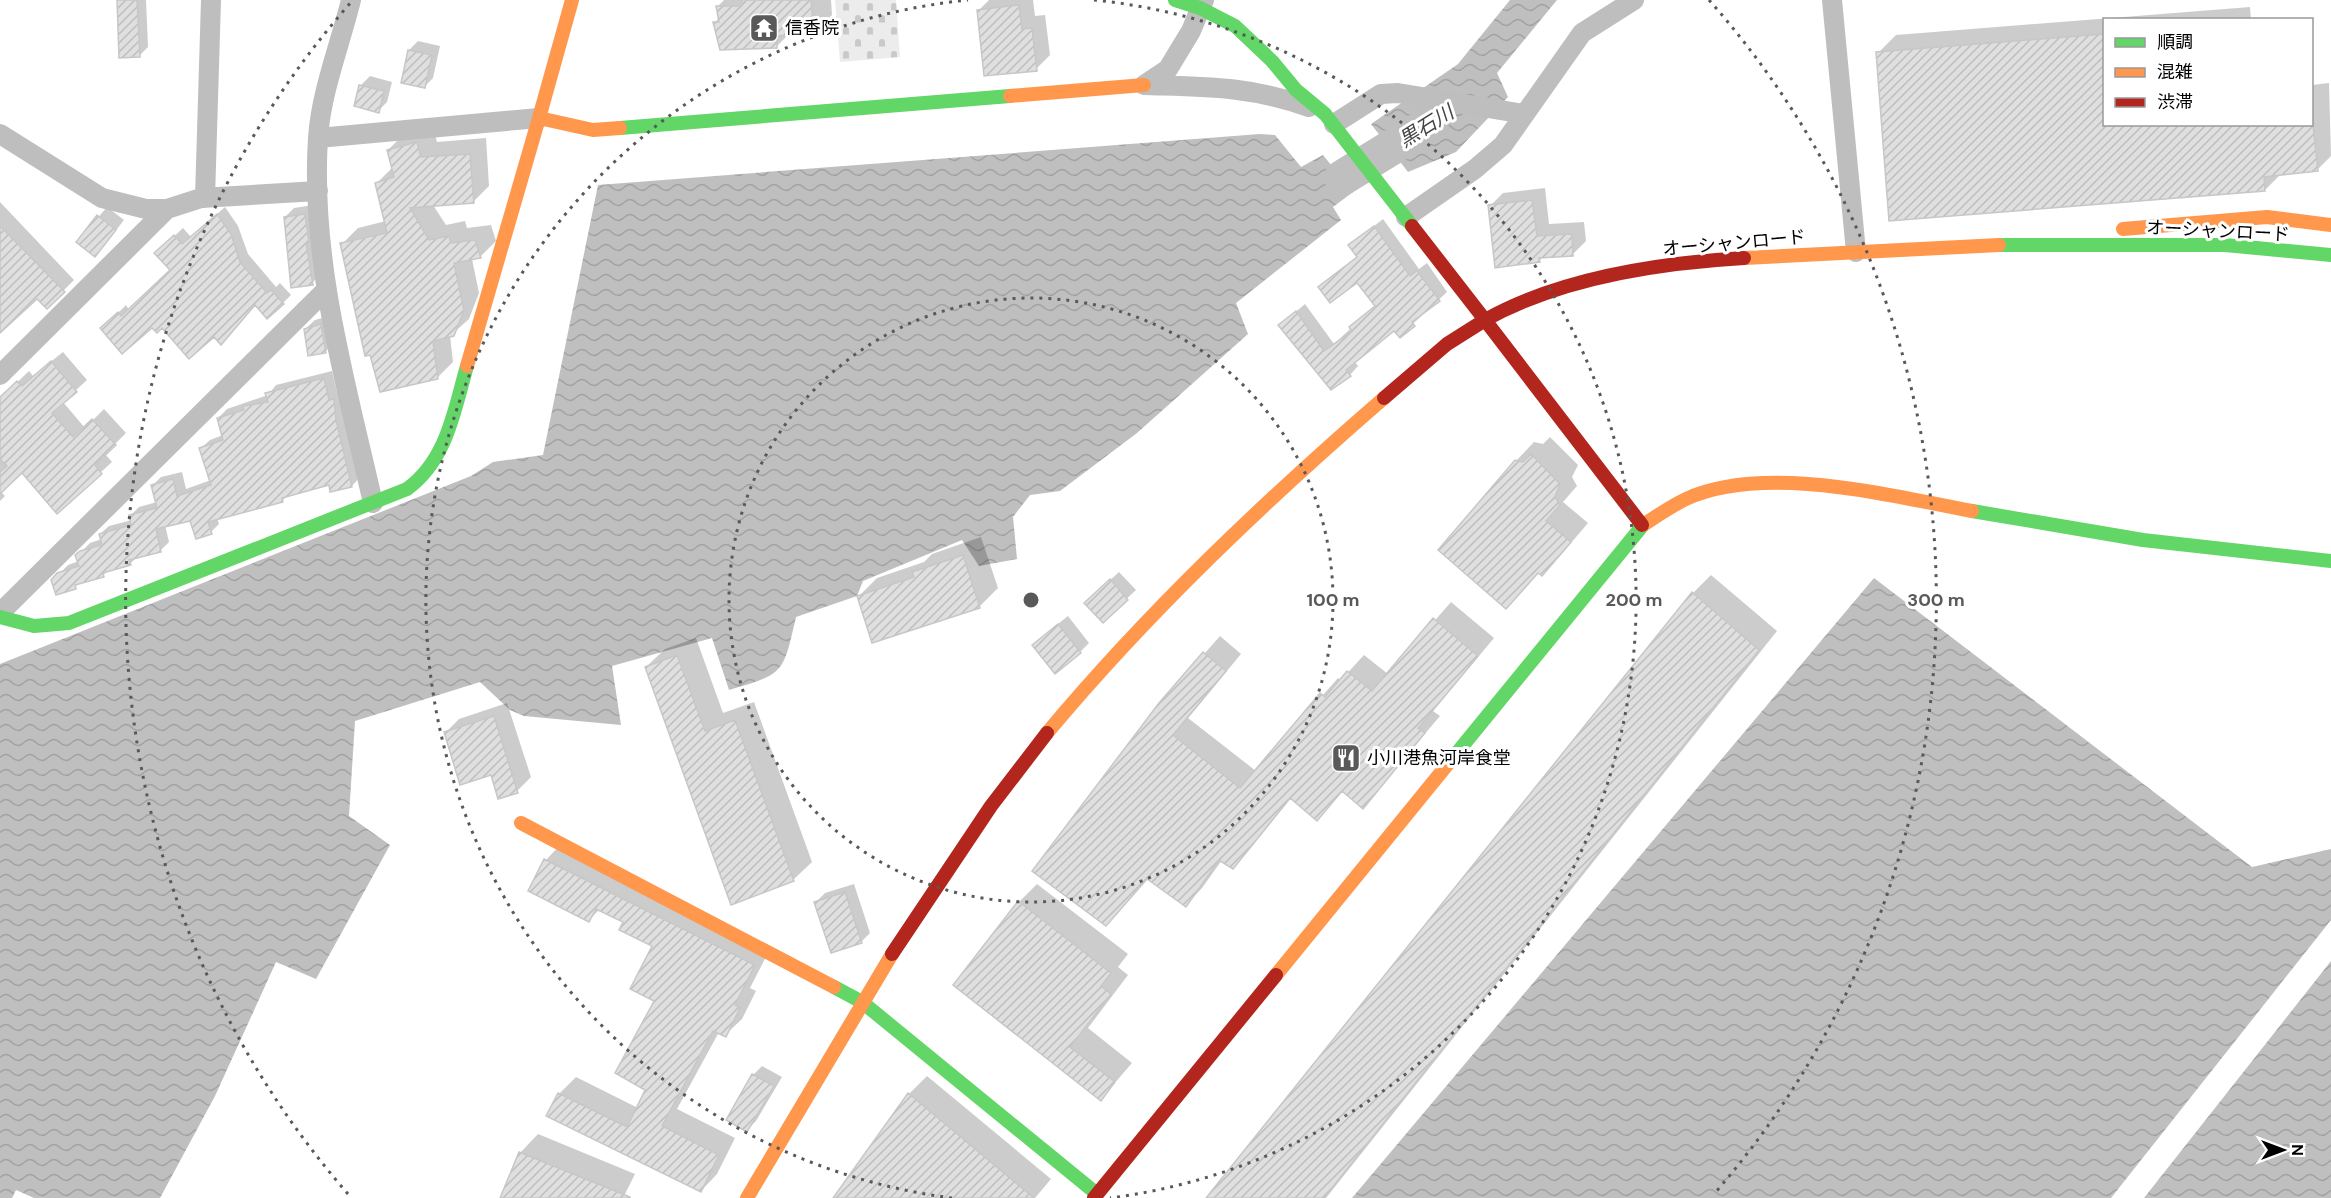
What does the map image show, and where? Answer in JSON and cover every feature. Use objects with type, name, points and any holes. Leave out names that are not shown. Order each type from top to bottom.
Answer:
[{"type":"street","points":[[205,198],[211,0]]},
{"type":"street","points":[[351,0],[321,113],[318,138],[318,191],[325,291],[373,503]]},
{"type":"street","points":[[325,291],[0,615],[24,626],[40,628],[69,623],[373,503],[407,489],[422,479],[439,455],[572,0]]},
{"type":"street","points":[[1175,0],[1202,4],[1235,27],[1272,61],[1296,90],[1334,125],[1387,190],[1642,525]]},
{"type":"street","points":[[1406,217],[1475,169],[1503,145],[1582,33],[1634,0]]},
{"type":"street","points":[[1832,0],[1856,252]]},
{"type":"street","points":[[1144,85],[1168,69],[1191,32],[1202,4]]},
{"type":"street","points":[[318,138],[539,118],[593,130],[1144,85],[1238,88],[1283,98],[1334,125]]},
{"type":"street","points":[[1312,85],[1334,125]]},
{"type":"street","points":[[1334,125],[1381,94],[1398,93],[1524,114]]},
{"type":"street","points":[[4,143],[102,198],[146,209],[167,209],[205,198],[318,191]]},
{"type":"street","points":[[0,375],[167,209]]},
{"type":"street","name":"オーシャンロード","points":[[1995,245],[2019,237],[2267,217],[2331,225]]},
{"type":"street","name":"オーシャンロード","points":[[747,1198],[862,1002],[990,808],[1085,687],[1165,600],[1244,521],[1447,344],[1485,320],[1519,301],[1618,274],[1690,261],[1995,245],[2224,245],[2331,255]]},
{"type":"street","points":[[521,823],[862,1002],[1096,1196],[1642,525],[1687,498],[1733,486],[1773,481],[1848,489],[2143,540],[2331,561]]},
{"type":"green space","points":[[835,0],[896,0],[900,57],[840,62]]},
{"type":"water","points":[[1510,0],[1557,0],[1497,73],[1508,97],[1456,152],[1408,172],[1371,124],[1458,64]]},
{"type":"water","points":[[1260,134],[1275,135],[1301,167],[1323,155],[1353,192],[1333,207],[1341,220],[1236,303],[1248,334],[1137,433],[1060,491],[1030,495],[1013,517],[1017,559],[979,566],[962,540],[863,581],[857,596],[796,617],[784,660],[771,675],[729,690],[712,638],[612,666],[621,725],[524,716],[510,710],[480,682],[355,721],[349,816],[390,845],[316,979],[276,962],[215,1096],[160,1198],[34,1198],[16,1190],[12,1198],[0,1198],[0,664],[471,476],[493,462],[543,455],[598,185]]},
{"type":"water","points":[[1874,578],[2252,867],[2331,849],[2331,920],[2111,1198],[1352,1198]]},
{"type":"water","points":[[2331,961],[2331,1198],[2144,1198]]},
{"type":"building","points":[[117,0],[137,0],[140,57],[119,58]]},
{"type":"building","name":"信香院","points":[[742,0],[811,0],[814,34],[777,36],[777,48],[720,50],[713,22],[719,22],[716,6],[742,6]]},
{"type":"building","points":[[1019,5],[1022,29],[1032,28],[1037,71],[984,76],[977,10]]},
{"type":"building","points":[[2103,34],[2103,126],[2313,126],[2313,124],[2318,171],[2264,177],[2265,191],[1889,221],[1876,52]]},
{"type":"building","points":[[408,50],[432,55],[425,88],[401,83]]},
{"type":"building","points":[[359,85],[384,91],[379,113],[354,106]]},
{"type":"building","points":[[417,142],[421,157],[470,154],[474,203],[410,208],[429,240],[449,236],[451,243],[475,240],[481,258],[454,263],[464,310],[454,336],[433,341],[438,379],[380,392],[370,355],[365,356],[340,243],[387,233],[375,183],[394,177],[387,150]]},
{"type":"building","points":[[1532,200],[1537,236],[1572,234],[1573,256],[1539,258],[1540,262],[1495,268],[1488,205]]},
{"type":"building","points":[[217,214],[231,234],[240,262],[267,293],[271,290],[284,304],[267,319],[255,305],[221,345],[214,337],[189,359],[162,328],[157,333],[152,328],[122,354],[100,328],[118,312],[121,316],[170,270],[154,253],[174,235],[182,244]]},
{"type":"building","points":[[305,214],[309,243],[306,243],[313,285],[291,288],[284,217]]},
{"type":"building","points":[[97,215],[116,230],[95,257],[76,242]]},
{"type":"building","points":[[0,226],[65,292],[47,309],[37,299],[0,333]]},
{"type":"building","points":[[1374,226],[1410,276],[1417,271],[1440,301],[1412,322],[1415,326],[1400,338],[1394,331],[1346,370],[1351,376],[1331,390],[1278,325],[1296,311],[1324,351],[1352,331],[1349,327],[1375,306],[1357,283],[1330,303],[1318,287],[1357,257],[1348,245]]},
{"type":"building","points":[[321,324],[326,353],[308,356],[304,329]]},
{"type":"building","points":[[51,361],[77,392],[52,413],[73,437],[92,419],[116,445],[95,465],[102,474],[57,514],[22,473],[0,494],[0,472],[7,466],[0,459],[0,397],[17,381],[22,386]]},
{"type":"building","points":[[324,378],[329,400],[334,399],[336,420],[352,487],[330,492],[329,485],[282,498],[283,502],[208,522],[212,534],[196,539],[190,521],[156,529],[161,552],[129,560],[131,565],[103,573],[104,577],[75,585],[76,589],[56,595],[51,580],[57,573],[79,566],[75,555],[80,551],[102,545],[99,534],[131,525],[129,515],[157,508],[151,485],[173,479],[177,496],[211,485],[199,448],[223,440],[217,418],[244,410],[243,406],[268,402],[265,393]]},
{"type":"building","points":[[1531,454],[1560,484],[1555,497],[1560,505],[1546,521],[1571,542],[1542,576],[1538,573],[1506,609],[1438,550],[1515,460],[1523,462]]},
{"type":"building","points":[[963,555],[980,608],[872,643],[857,596],[914,577],[912,572]]},
{"type":"building","points":[[1110,579],[1128,600],[1103,623],[1084,603]]},
{"type":"building","points":[[1692,592],[1759,650],[1324,1198],[1206,1198]]},
{"type":"building","points":[[1433,618],[1478,656],[1418,728],[1425,733],[1363,809],[1342,791],[1317,821],[1290,798],[1233,869],[1219,860],[1186,907],[1147,879],[1106,926],[1032,871],[1159,703],[1203,652],[1226,671],[1173,735],[1240,788],[1320,693],[1325,697],[1347,671],[1372,691]]},
{"type":"building","points":[[1058,624],[1081,653],[1055,674],[1032,645]]},
{"type":"building","points":[[677,655],[705,731],[735,720],[794,881],[731,905],[645,667]]},
{"type":"building","points":[[494,716],[518,793],[498,799],[491,775],[460,785],[444,732]]},
{"type":"building","points":[[544,859],[755,965],[735,1005],[740,1008],[726,1037],[713,1031],[662,1126],[719,1155],[701,1192],[546,1116],[558,1093],[627,1127],[645,1090],[615,1073],[654,1001],[630,989],[652,946],[619,930],[623,922],[596,909],[589,922],[528,891]]},
{"type":"building","points":[[845,892],[862,943],[831,953],[814,902]]},
{"type":"building","points":[[1018,901],[1111,973],[1101,986],[1111,994],[1070,1047],[1115,1082],[1101,1101],[953,985]]},
{"type":"building","points":[[752,1074],[774,1086],[747,1132],[726,1120]]},
{"type":"building","points":[[908,1093],[1034,1198],[833,1198]]},
{"type":"building","points":[[519,1152],[630,1197],[630,1198],[500,1198]]},
{"type":"waterway","name":"黒石川","points":[[1342,178],[1431,123]]},
{"type":"traffic: fast","points":[[1175,0],[1200,8],[1235,26],[1272,61],[1296,90],[1325,114],[1412,226]]},
{"type":"traffic: fast","points":[[620,128],[1010,96]]},
{"type":"traffic: fast","points":[[1999,245],[2225,245],[2331,255]]},
{"type":"traffic: fast","points":[[0,617],[34,626],[69,623],[407,489],[421,477],[440,449],[453,417],[467,366]]},
{"type":"traffic: fast","points":[[1972,511],[2143,540],[2331,561]]},
{"type":"traffic: fast","points":[[1456,754],[1643,525]]},
{"type":"traffic: fast","points":[[834,987],[862,1002],[1097,1194]]},
{"type":"traffic: slow","points":[[539,118],[572,0]]},
{"type":"traffic: slow","points":[[1010,96],[1144,85]]},
{"type":"traffic: slow","points":[[467,366],[539,118],[593,130],[620,128]]},
{"type":"traffic: slow","points":[[2123,229],[2267,217],[2331,225]]},
{"type":"traffic: slow","points":[[1744,258],[1999,245]]},
{"type":"traffic: slow","points":[[1047,733],[1126,644],[1209,559],[1295,477],[1384,398]]},
{"type":"traffic: slow","points":[[1643,525],[1686,499],[1717,489],[1752,484],[1789,483],[1828,486],[1972,511]]},
{"type":"traffic: slow","points":[[1276,975],[1456,754]]},
{"type":"traffic: slow","points":[[521,823],[834,987]]},
{"type":"traffic: slow","points":[[747,1198],[892,954]]},
{"type":"traffic: jam","points":[[1412,226],[1485,320],[1545,293],[1610,275],[1678,264],[1744,258]]},
{"type":"traffic: jam","points":[[1384,398],[1447,344],[1485,320],[1642,525]]},
{"type":"traffic: jam","points":[[892,954],[991,806],[1047,733]]},
{"type":"traffic: jam","points":[[1094,1198],[1276,975]]},
{"type":"place","name":"信香院","points":[[764,28]]},
{"type":"place","name":"小川港魚河岸食堂","points":[[1346,758]]}]
